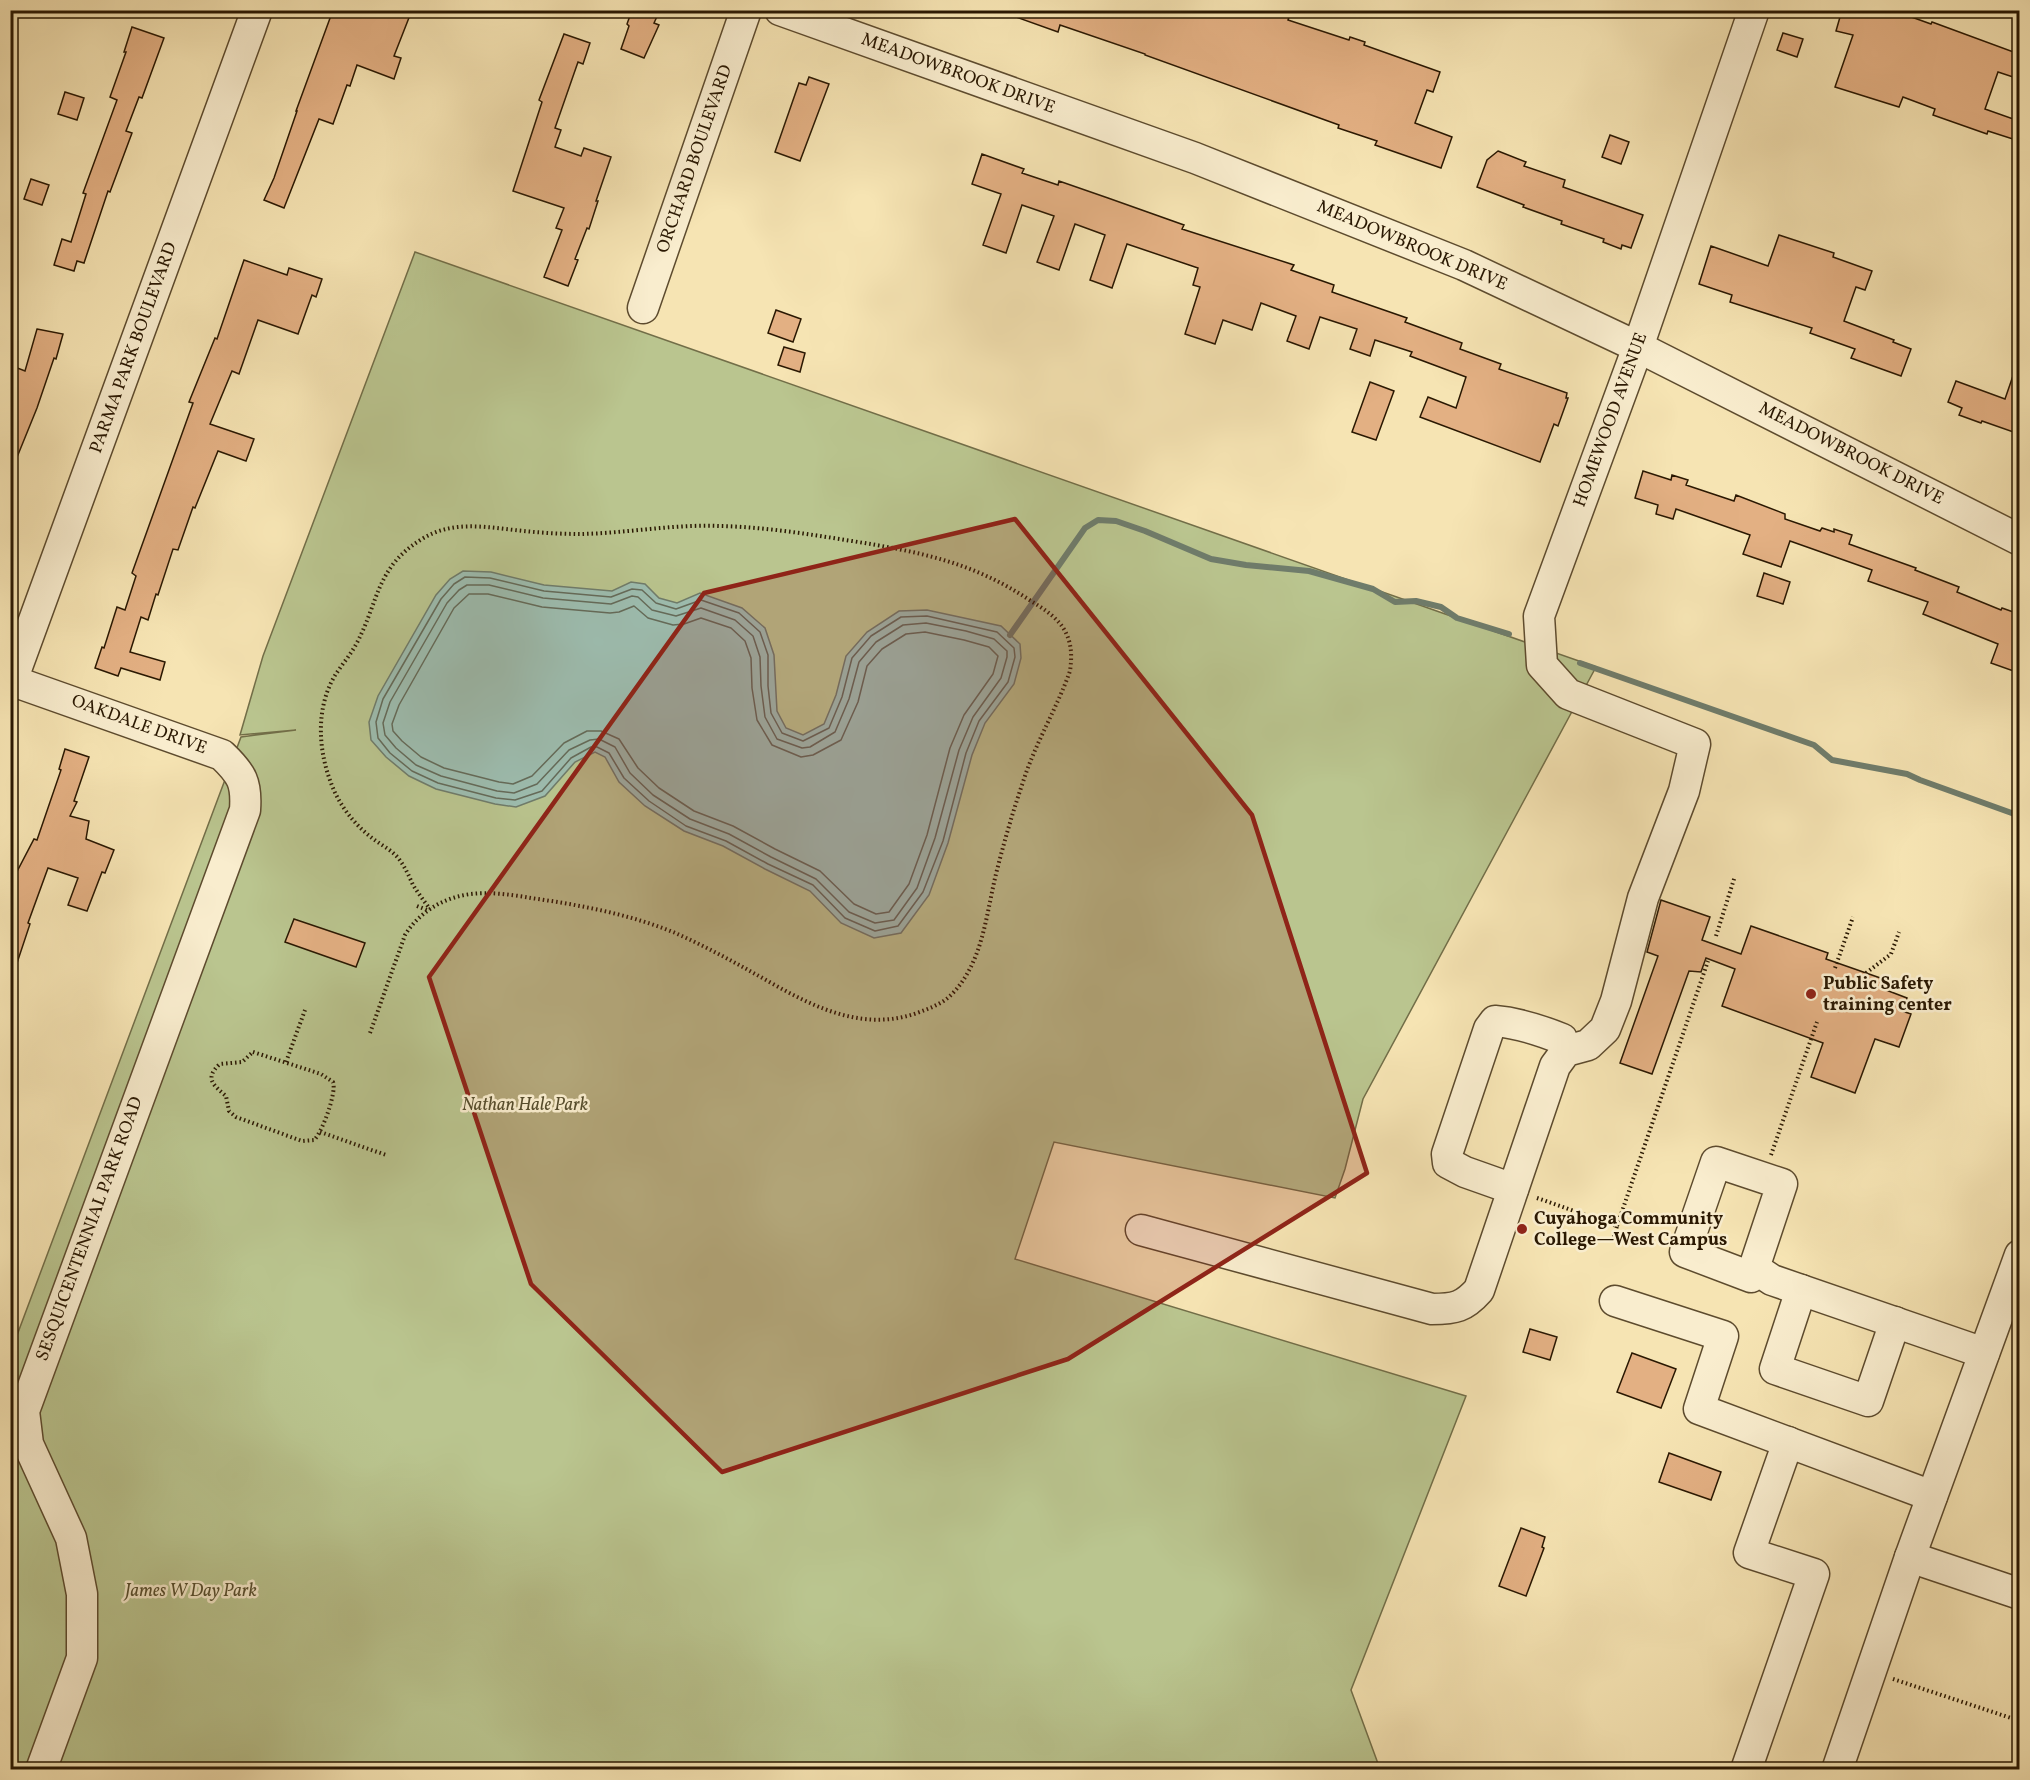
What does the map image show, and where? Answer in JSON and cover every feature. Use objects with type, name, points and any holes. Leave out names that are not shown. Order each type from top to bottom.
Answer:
[{"type":"street","name":"PARMA PARK BOULEVARD","points":[[11,682],[256,10]]},
{"type":"street","name":"ORCHARD BOULEVARD","points":[[643,308],[746,10]]},
{"type":"street","name":"MEADOWBROOK DRIVE","points":[[780,10],[1195,158],[1464,265],[1638,347],[2019,540]]},
{"type":"street","name":"HOMEWOOD AVENUE","points":[[1566,1051],[1588,1046],[1605,1029],[1616,1001],[1643,898],[1684,791],[1695,744],[1568,694],[1542,665],[1539,616],[1638,347],[1754,10]]},
{"type":"street","name":"OAKDALE DRIVE","points":[[11,682],[222,755],[243,780],[246,794]]},
{"type":"street","name":"SESQUICENTENNIAL PARK ROAD","points":[[41,1770],[82,1658],[82,1594],[70,1538],[28,1444],[24,1411],[244,810],[246,794]]},
{"type":"street","points":[[1142,1230],[1432,1309],[1453,1309],[1469,1301],[1479,1290],[1514,1190],[1555,1066],[1566,1051],[1562,1039],[1535,1029],[1495,1022],[1489,1029],[1447,1154],[1448,1163],[1514,1190]]},
{"type":"street","points":[[1837,1770],[1910,1557],[2019,1255]]},
{"type":"street","points":[[1754,1268],[1772,1280],[1984,1353]]},
{"type":"street","points":[[1801,1290],[1775,1369],[1868,1401],[1895,1322]]},
{"type":"street","points":[[1616,1301],[1723,1336],[1699,1409],[1932,1496]]},
{"type":"street","points":[[1746,1770],[1814,1574],[1749,1553],[1788,1442]]},
{"type":"street","points":[[1910,1557],[2019,1594]]},
{"type":"path","points":[[370,1033],[405,935],[411,926],[429,910],[459,896],[482,893],[595,908],[672,932],[741,966],[806,1003],[835,1013],[865,1018],[892,1018],[910,1015],[940,1004],[954,993],[976,957],[1010,821],[1033,754],[1070,671],[1072,657],[1064,629],[1049,613],[1013,589],[973,568],[895,548],[802,532],[756,527],[681,526],[581,534],[476,525],[454,528],[422,539],[401,554],[382,580],[368,618],[353,649],[329,687],[323,705],[321,731],[326,768],[336,795],[361,829],[399,858],[429,910]]},
{"type":"path","points":[[1716,936],[1735,876]]},
{"type":"path","points":[[417,906],[429,910]]},
{"type":"path","points":[[1835,968],[1853,916]]},
{"type":"path","points":[[1866,973],[1891,954],[1899,932]]},
{"type":"path","points":[[1612,1243],[1708,961]]},
{"type":"path","points":[[286,1062],[305,1010]]},
{"type":"path","points":[[1769,1160],[1817,1022]]},
{"type":"path","points":[[253,1052],[286,1062],[321,1074],[333,1082],[335,1090],[320,1132],[314,1140],[302,1142],[236,1117],[229,1111],[226,1096],[212,1083],[213,1074],[220,1064],[242,1062],[253,1052]]},
{"type":"path","points":[[320,1132],[386,1155]]},
{"type":"path","points":[[1514,1190],[1617,1226]]},
{"type":"path","points":[[1884,1676],[2019,1721]]},
{"type":"highlighted area","points":[[1015,519],[1252,815],[1367,1173],[1068,1359],[722,1472],[531,1284],[429,977],[704,593]]},
{"type":"green space","points":[[415,252],[1596,667],[1363,1099],[1335,1198],[1054,1142],[1015,1259],[1466,1396],[1351,1690],[1380,1769],[11,1769],[10,1354],[241,737],[296,730],[240,735],[263,656]]},
{"type":"water","points":[[463,571],[491,572],[544,585],[612,591],[631,582],[645,584],[659,598],[677,603],[700,593],[742,608],[765,628],[774,655],[777,711],[786,728],[803,735],[824,724],[836,695],[846,656],[867,632],[899,611],[927,610],[1001,626],[1020,644],[1021,658],[1014,684],[985,723],[972,755],[948,843],[929,895],[901,933],[874,938],[841,923],[810,891],[723,846],[684,831],[645,806],[619,782],[605,757],[595,752],[575,762],[545,796],[516,807],[436,789],[409,776],[386,757],[371,740],[369,722],[378,696],[436,595],[450,579]]},
{"type":"building","points":[[333,10],[412,10],[394,56],[401,58],[394,79],[357,65],[333,124],[319,119],[284,208],[264,200],[274,178]]},
{"type":"building","points":[[632,10],[660,10],[654,23],[659,25],[644,58],[621,49]]},
{"type":"building","points":[[1006,10],[1281,10],[1290,14],[1288,20],[1349,40],[1350,37],[1365,42],[1364,45],[1440,72],[1433,92],[1427,90],[1415,123],[1452,137],[1441,168],[1375,145],[1377,141],[1338,128],[1339,125],[1145,54],[1060,25],[1058,32],[1005,13]]},
{"type":"building","points":[[1842,10],[1892,10],[2019,54],[2019,79],[1998,72],[1985,109],[2019,121],[2019,141],[1988,131],[1987,134],[1933,115],[1935,109],[1903,97],[1899,107],[1835,87],[1853,35],[1836,31]]},
{"type":"building","points":[[132,27],[164,38],[142,98],[139,97],[126,131],[132,133],[110,192],[108,191],[84,263],[77,261],[74,271],[54,265],[62,239],[71,242],[86,194],[83,193],[117,100],[110,97]]},
{"type":"building","points":[[1783,33],[1803,39],[1797,57],[1777,50]]},
{"type":"building","points":[[564,34],[590,43],[583,64],[578,62],[555,128],[561,130],[555,147],[581,156],[584,148],[611,157],[589,229],[587,228],[575,259],[578,260],[568,286],[544,277],[562,230],[556,228],[564,208],[513,191],[542,102],[539,100]]},
{"type":"building","points":[[809,77],[829,84],[800,161],[775,152],[799,83],[806,85]]},
{"type":"building","points":[[65,92],[84,98],[77,120],[58,114]]},
{"type":"building","points":[[1610,135],[1629,142],[1621,164],[1602,157]]},
{"type":"building","points":[[1498,151],[1526,162],[1524,166],[1565,180],[1563,187],[1643,215],[1631,248],[1622,245],[1621,249],[1603,242],[1604,239],[1561,224],[1562,221],[1477,187],[1487,160]]},
{"type":"building","points":[[982,154],[1024,169],[1022,173],[1058,185],[1059,181],[1184,225],[1182,229],[1294,265],[1291,270],[1334,285],[1332,292],[1407,318],[1405,322],[1462,343],[1460,349],[1501,364],[1499,369],[1567,393],[1566,398],[1568,398],[1558,426],[1554,424],[1540,462],[1420,417],[1428,397],[1456,408],[1466,377],[1410,356],[1412,352],[1375,340],[1370,356],[1350,349],[1357,329],[1320,317],[1309,349],[1287,341],[1296,316],[1261,303],[1252,330],[1223,320],[1215,344],[1185,334],[1200,287],[1193,285],[1198,268],[1127,244],[1112,288],[1090,280],[1105,235],[1075,224],[1059,270],[1037,262],[1054,216],[1022,205],[1006,253],[983,245],[1001,194],[972,184]]},
{"type":"building","points":[[31,179],[49,185],[42,205],[24,199]]},
{"type":"building","points":[[1779,235],[1834,253],[1833,257],[1872,271],[1865,290],[1856,287],[1844,321],[1911,349],[1901,376],[1851,358],[1855,349],[1810,333],[1812,328],[1730,302],[1732,295],[1699,284],[1711,246],[1768,266]]},
{"type":"building","points":[[244,260],[287,275],[289,268],[322,279],[316,297],[312,295],[298,334],[258,320],[239,374],[232,371],[210,424],[254,439],[246,461],[218,451],[195,508],[193,507],[178,550],[173,549],[148,620],[141,617],[130,652],[165,662],[160,680],[121,668],[118,676],[95,668],[117,607],[125,610],[136,576],[132,573],[193,403],[189,402],[215,338],[217,339]]},
{"type":"building","points":[[776,310],[801,319],[793,342],[768,333]]},
{"type":"building","points":[[37,329],[63,334],[56,359],[54,358],[11,472],[10,365],[25,371]]},
{"type":"building","points":[[784,347],[805,353],[800,372],[778,365]]},
{"type":"building","points":[[2017,364],[2019,365],[2019,434],[1959,415],[1962,408],[1948,402],[1956,381],[2005,399]]},
{"type":"building","points":[[1370,382],[1394,391],[1376,440],[1352,432]]},
{"type":"building","points":[[1643,471],[1671,480],[1672,475],[1688,480],[1686,485],[1734,501],[1736,495],[1785,514],[1785,519],[1820,531],[1822,528],[1834,532],[1834,529],[1852,535],[1849,544],[1916,568],[1915,570],[1959,587],[1957,592],[2001,610],[2002,608],[2019,614],[2019,673],[1991,663],[1998,644],[1923,614],[1928,602],[1868,581],[1872,570],[1790,541],[1781,567],[1743,554],[1750,535],[1676,509],[1673,519],[1656,514],[1658,505],[1635,498]]},
{"type":"building","points":[[1764,573],[1790,582],[1783,604],[1757,596]]},
{"type":"building","points":[[65,749],[89,757],[74,801],[77,802],[70,816],[89,821],[86,839],[114,850],[105,873],[102,872],[87,911],[68,905],[78,878],[48,868],[28,923],[30,924],[14,972],[10,972],[10,885],[34,839],[37,840],[61,770],[59,769]]},
{"type":"building","name":"Public Safety training center","points":[[1661,900],[1710,917],[1702,940],[1741,954],[1751,926],[1828,953],[1826,959],[1889,981],[1886,990],[1907,998],[1902,1011],[1911,1014],[1899,1047],[1875,1039],[1855,1093],[1811,1077],[1823,1043],[1722,1006],[1735,969],[1706,958],[1701,972],[1689,971],[1652,1074],[1620,1063],[1658,956],[1647,952]]},
{"type":"building","points":[[294,919],[365,943],[356,967],[285,942]]},
{"type":"building","points":[[1530,1329],[1557,1337],[1550,1360],[1523,1352]]},
{"type":"building","points":[[1632,1353],[1676,1369],[1661,1408],[1617,1392]]},
{"type":"building","points":[[1669,1453],[1721,1472],[1711,1500],[1659,1482]]},
{"type":"building","points":[[1521,1528],[1545,1537],[1542,1547],[1544,1548],[1526,1596],[1499,1586]]},
{"type":"waterway","points":[[1010,635],[1085,528],[1098,520],[1116,521],[1145,531],[1211,559],[1309,571],[1373,589],[1395,602],[1416,601],[1441,607],[1457,618],[1509,634]]},
{"type":"waterway","points":[[1580,663],[1814,745],[1832,760],[1907,774],[2020,816]]},
{"type":"place","name":"Public Safety training center","points":[[1811,994]]},
{"type":"place","name":"Cuyahoga Community College—West Campus","points":[[1522,1229]]},
{"type":"park label","name":"Nathan Hale Park","points":[[525,1105]]},
{"type":"park label","name":"James W Day Park","points":[[191,1591]]}]
